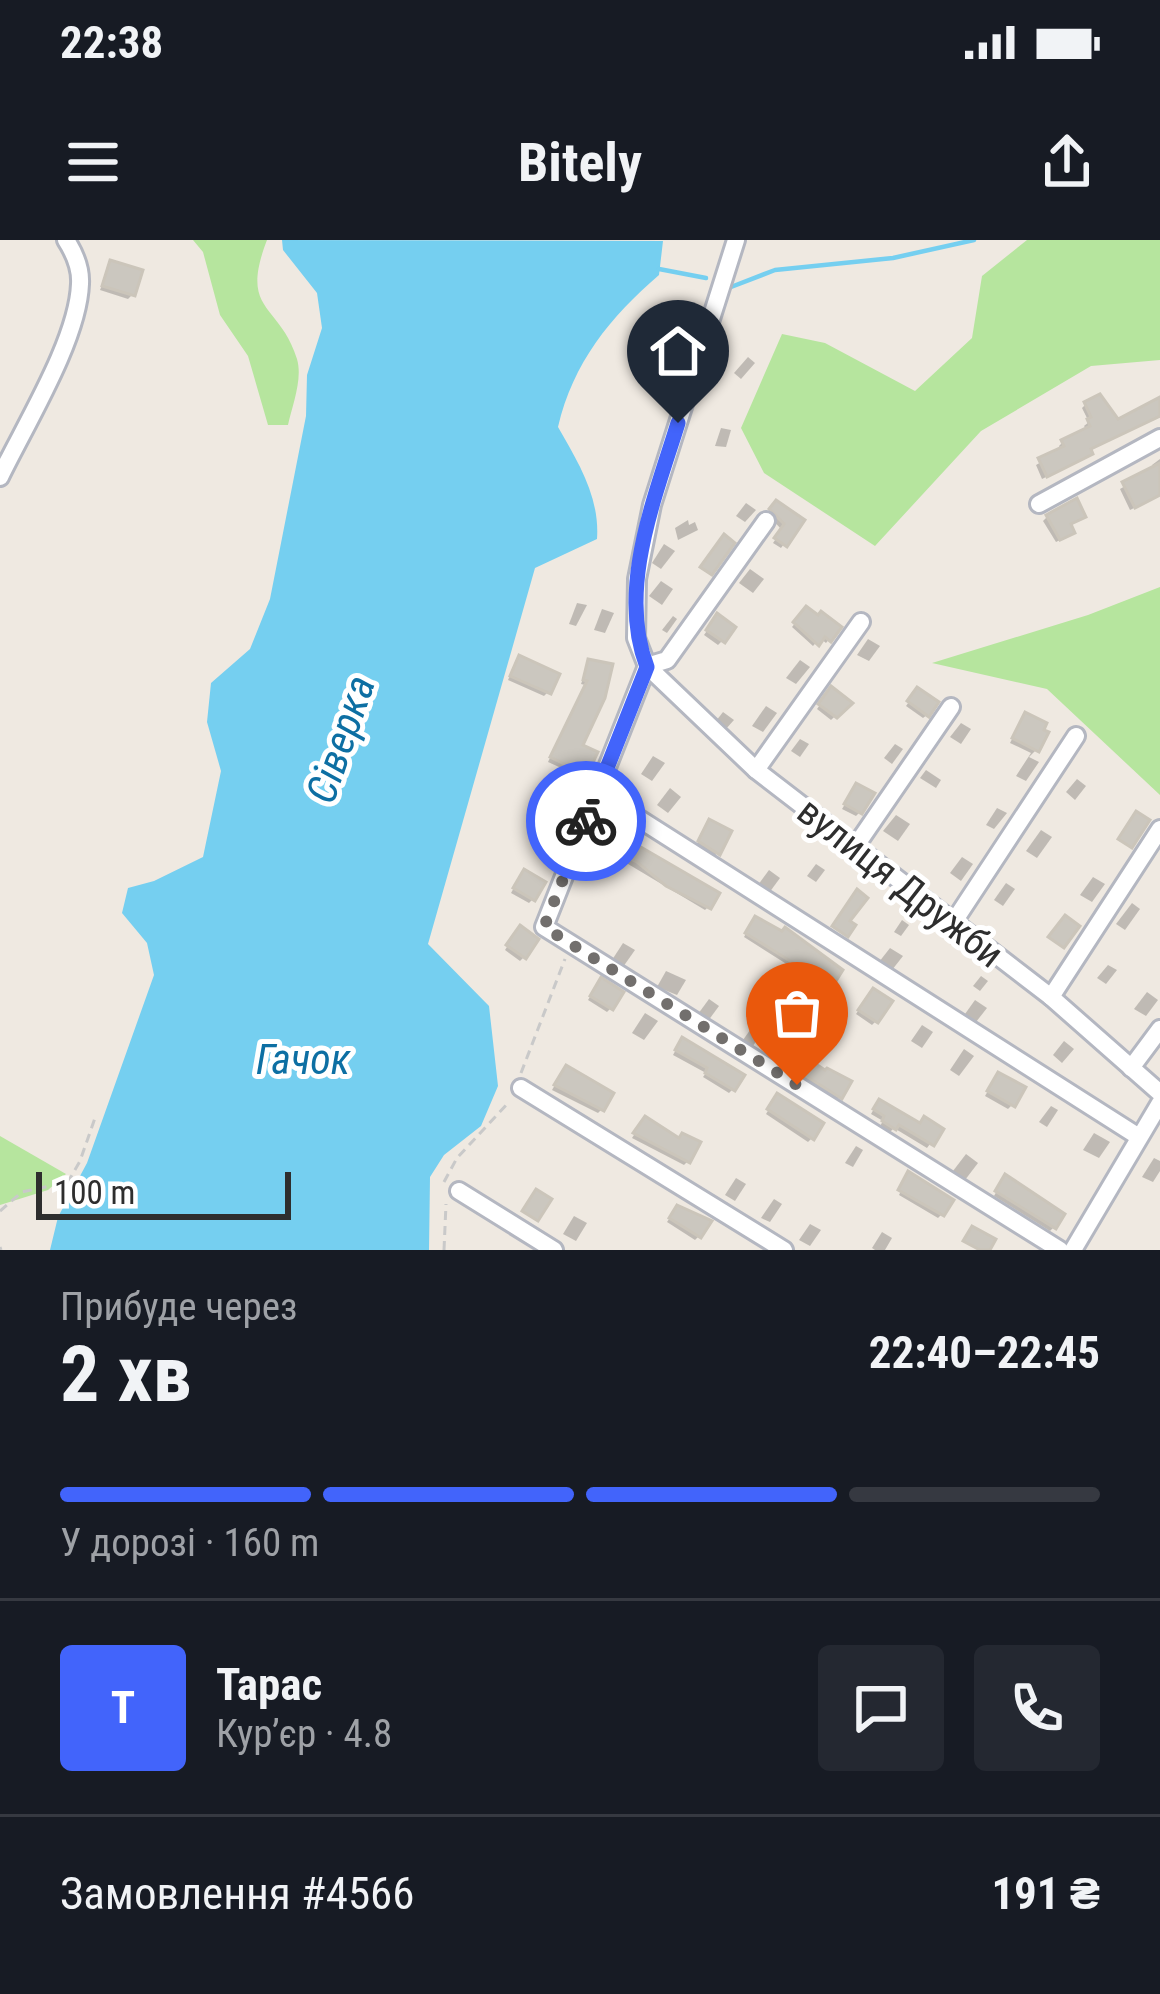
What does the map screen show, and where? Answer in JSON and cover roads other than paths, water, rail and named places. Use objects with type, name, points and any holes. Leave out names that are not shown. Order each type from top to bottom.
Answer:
[{"type":"street","points":[[0,477],[78,304],[81,279],[66,240]]},
{"type":"street","points":[[736,240],[652,505],[637,579],[636,638],[647,667],[544,927],[1060,1250]]},
{"type":"street","points":[[1039,504],[1160,438]]},
{"type":"street","points":[[647,667],[667,660],[766,520]]},
{"type":"street","points":[[756,770],[861,622]]},
{"type":"street","name":"вулиця Дружби","points":[[647,667],[756,770],[1051,998],[1160,1093]]},
{"type":"street","points":[[855,847],[951,707]]},
{"type":"street","points":[[953,922],[1076,736]]},
{"type":"street","points":[[597,792],[1139,1137]]},
{"type":"street","points":[[1051,998],[1160,829]]},
{"type":"street","points":[[1131,1068],[1160,1029]]},
{"type":"street","points":[[521,1088],[784,1250]]},
{"type":"street","points":[[1073,1250],[1160,1103]]},
{"type":"street","points":[[459,1192],[554,1250]]},
{"type":"water","name":"Гачок","points":[[282,240],[663,241],[659,275],[596,343],[565,404],[558,427],[591,494],[597,539],[535,568],[428,944],[489,1006],[498,1086],[481,1126],[444,1155],[430,1177],[429,1250],[50,1250],[58,1217],[87,1163],[154,975],[147,943],[122,913],[128,888],[203,857],[221,771],[207,722],[211,683],[250,649],[270,599],[306,416],[307,375],[322,328],[317,293],[283,250]]},
{"type":"waterway","points":[[731,287],[775,270],[893,258],[974,240]]},
{"type":"waterway","points":[[659,269],[706,278]]},
{"type":"water label","name":"Сіверка","points":[[340,739]]}]
